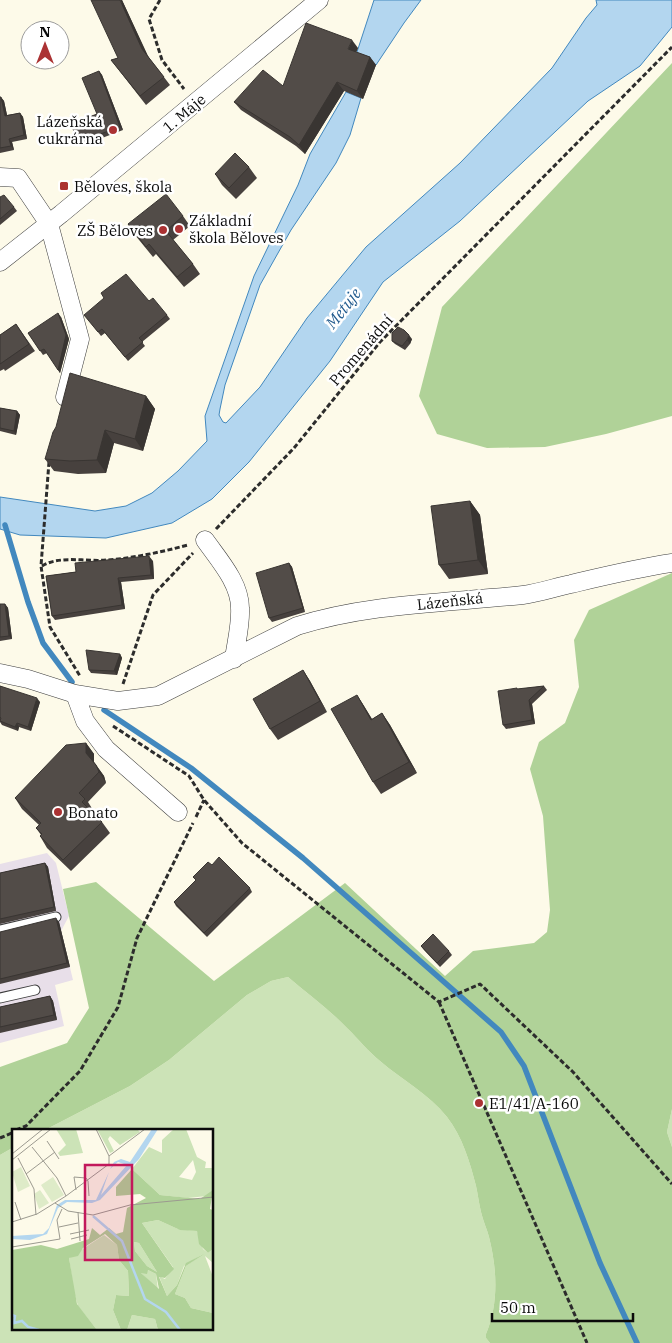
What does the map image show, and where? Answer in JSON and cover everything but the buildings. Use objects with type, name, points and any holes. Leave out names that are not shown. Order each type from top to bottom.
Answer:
[{"type":"street","name":"1. Máje","points":[[0,262],[49,224],[319,0]]},
{"type":"street","points":[[0,177],[18,178],[49,224],[80,339],[62,410]]},
{"type":"street","points":[[205,540],[228,571],[237,591],[241,607],[234,659]]},
{"type":"street","name":"Lázeňská","points":[[0,673],[28,679],[75,694],[118,701],[158,696],[297,626],[335,615],[462,599],[525,595],[640,568],[672,563]]},
{"type":"street","points":[[75,694],[85,721],[106,749],[178,812]]},
{"type":"lane","points":[[0,930],[56,917]]},
{"type":"lane","points":[[0,998],[35,990]]},
{"type":"path","points":[[160,0],[149,19],[162,60],[195,104]]},
{"type":"path","name":"Promenádní","points":[[118,701],[153,595],[294,448],[380,342],[672,47]]},
{"type":"path","points":[[50,460],[41,566],[50,627],[92,697]]},
{"type":"path","points":[[41,566],[51,561],[107,560],[157,554],[205,540]]},
{"type":"path","points":[[109,723],[189,776],[204,800],[242,843],[439,1002],[587,1343]]},
{"type":"path","points":[[19,1129],[26,1126],[80,1071],[118,1007],[137,938],[204,800]]},
{"type":"path","points":[[439,1002],[480,984],[573,1072],[672,1184]]},
{"type":"path","points":[[0,1138],[12,1132]]},
{"type":"shaded area","points":[[47,853],[56,863],[69,916],[61,931],[73,980],[55,985],[64,1026],[0,1043],[0,864]]},
{"type":"green space","points":[[672,63],[672,416],[606,434],[545,447],[487,448],[437,434],[419,396],[442,307]]},
{"type":"green space","points":[[672,573],[672,1109],[667,1132],[672,1147],[672,1343],[490,1343],[486,1338],[486,1334],[495,1298],[494,1261],[471,1168],[457,1132],[447,1117],[432,1101],[388,1068],[334,1015],[288,977],[271,981],[247,995],[169,1060],[130,1086],[47,1129],[12,1129],[12,1148],[0,1155],[0,1067],[67,1043],[89,1008],[63,889],[96,882],[214,981],[345,883],[445,976],[473,951],[534,943],[547,932],[550,910],[543,816],[530,769],[539,742],[565,723],[579,687],[574,640],[589,610]]},
{"type":"green space","points":[[288,977],[334,1015],[388,1068],[432,1101],[447,1117],[457,1132],[471,1168],[494,1261],[495,1298],[486,1334],[486,1338],[490,1343],[0,1343],[0,1155],[12,1148],[12,1330],[214,1330],[214,1129],[47,1129],[130,1086],[169,1060],[247,995],[271,981]]},
{"type":"green space","points":[[672,1109],[672,1147],[667,1132]]},
{"type":"water","points":[[374,0],[421,0],[376,65],[355,58]]},
{"type":"water","name":"Metuje","points":[[596,0],[672,0],[672,27],[640,66],[588,101],[460,221],[383,282],[330,361],[249,462],[212,499],[172,523],[106,538],[20,535],[0,529],[0,497],[95,511],[126,506],[152,493],[178,471],[207,441],[205,416],[254,276],[298,185],[310,154],[346,92],[361,98],[350,135],[336,163],[291,230],[260,285],[225,385],[219,415],[223,422],[226,423],[260,387],[307,318],[366,247],[460,163],[552,68],[597,5]]},
{"type":"waterway","points":[[5,525],[28,602],[43,643],[72,682]]},
{"type":"waterway","points":[[104,710],[191,768],[303,858],[501,1032],[524,1066],[600,1263],[637,1343]]},
{"type":"place","name":"Lázeňská cukrárna","points":[[113,130]]},
{"type":"place","name":"Běloves, škola","points":[[64,186]]},
{"type":"place","name":"Základní škola Běloves","points":[[179,229]]},
{"type":"place","name":"ZŠ Běloves","points":[[163,230]]},
{"type":"place","name":"Bonato","points":[[58,812]]},
{"type":"place","name":"E1/41/A-160","points":[[479,1103]]}]
